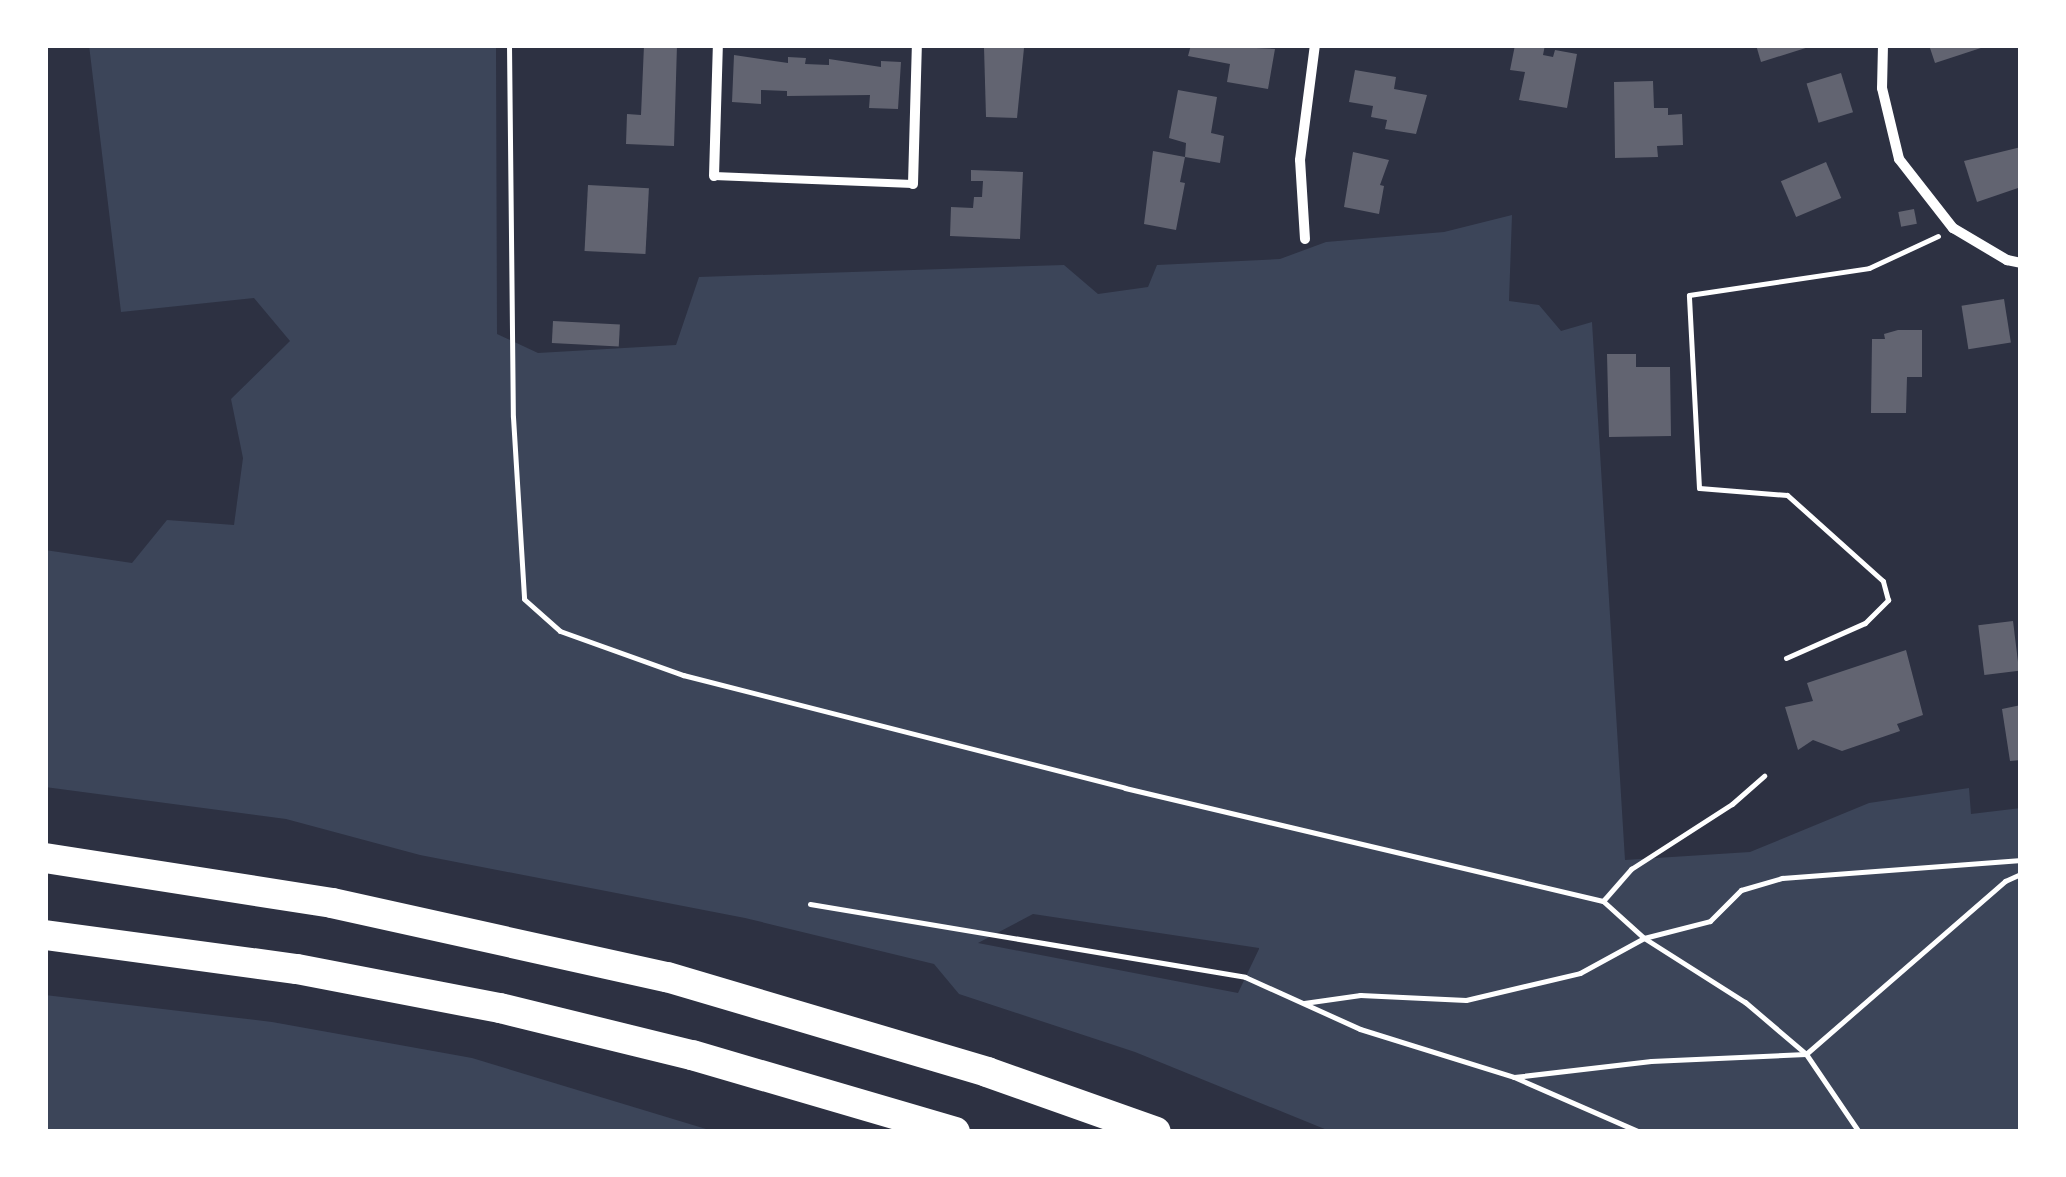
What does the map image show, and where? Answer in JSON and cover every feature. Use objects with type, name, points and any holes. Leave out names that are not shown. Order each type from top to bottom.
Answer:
[{"type":"highway","points":[[45,858],[332,903],[667,977],[987,1072],[1156,1132]]},
{"type":"highway","points":[[45,934],[298,968],[500,1008],[692,1054],[955,1132]]},
{"type":"street","points":[[714,176],[718,45]]},
{"type":"street","points":[[913,184],[917,45]]},
{"type":"street","points":[[1305,240],[1300,160],[1315,45]]},
{"type":"street","points":[[1883,45],[1882,88],[1899,159],[1953,228],[2007,260],[2021,263]]},
{"type":"lane","points":[[714,176],[913,184]]},
{"type":"path","points":[[509,45],[512,417],[524,599],[560,631],[740,690],[1126,788],[1604,901],[1644,938],[1745,1002],[1806,1054],[1859,1132]]},
{"type":"path","points":[[1786,658],[1866,623],[1888,600],[1883,582],[1786,495],[1698,488],[1689,295],[1869,268],[1953,228]]},
{"type":"path","points":[[1604,901],[1631,869],[1732,804],[1764,776]]},
{"type":"path","points":[[1302,1003],[1360,995],[1466,1000],[1580,972],[1644,938],[1710,921],[1741,890],[1782,878],[2021,860]]},
{"type":"path","points":[[1514,1076],[1651,1061],[1806,1054],[2005,881],[2021,874]]},
{"type":"path","points":[[810,904],[1245,977],[1360,1029],[1514,1076],[1640,1132]]},
{"type":"shaded area","points":[[89,45],[496,45],[497,334],[538,353],[676,345],[699,277],[1064,265],[1098,294],[1148,287],[1157,265],[1280,259],[1326,242],[1444,232],[1512,215],[1509,301],[1539,305],[1561,331],[1592,322],[1625,860],[1750,852],[1869,803],[1969,788],[1971,814],[2021,808],[2021,1132],[1332,1132],[1135,1052],[959,994],[934,964],[745,918],[420,855],[286,819],[45,787],[45,550],[132,563],[167,520],[234,525],[243,458],[231,399],[290,341],[254,298],[121,312]],"holes":[[[1033,914],[1259,948],[1238,993],[978,943]]]},
{"type":"shaded area","points":[[45,995],[272,1022],[472,1058],[716,1132],[45,1132]]},
{"type":"building","points":[[644,45],[677,45],[674,146],[626,144],[627,114],[641,115]]},
{"type":"building","points":[[1191,45],[1275,49],[1268,89],[1227,82],[1230,64],[1188,56]]},
{"type":"building","points":[[1515,45],[1545,45],[1543,55],[1553,57],[1555,50],[1577,54],[1567,108],[1519,100],[1525,72],[1510,70]]},
{"type":"building","points":[[1756,45],[1812,45],[1812,46],[1761,62]]},
{"type":"building","points":[[1929,45],[1987,45],[1987,46],[1935,63]]},
{"type":"building","points":[[984,47],[1024,48],[1017,118],[986,117]]},
{"type":"building","points":[[734,55],[788,63],[788,57],[806,58],[805,64],[829,65],[829,59],[881,67],[881,61],[901,62],[898,109],[869,108],[870,95],[787,96],[787,91],[761,90],[761,104],[732,102]]},
{"type":"building","points":[[1355,70],[1396,77],[1394,89],[1427,95],[1416,134],[1385,129],[1387,120],[1371,117],[1373,106],[1349,102]]},
{"type":"building","points":[[1841,73],[1853,112],[1819,123],[1807,84]]},
{"type":"building","points":[[1653,81],[1654,108],[1668,108],[1668,115],[1682,114],[1683,145],[1657,146],[1658,157],[1615,158],[1614,82]]},
{"type":"building","points":[[1178,90],[1217,97],[1211,133],[1224,136],[1220,163],[1185,157],[1186,143],[1169,138]]},
{"type":"building","points":[[2021,147],[2021,187],[1977,202],[1964,161]]},
{"type":"building","points":[[1153,151],[1185,157],[1180,182],[1185,183],[1176,230],[1144,224]]},
{"type":"building","points":[[1353,152],[1389,160],[1380,185],[1384,186],[1379,214],[1344,207]]},
{"type":"building","points":[[1826,162],[1841,198],[1796,217],[1781,181]]},
{"type":"building","points":[[971,170],[1023,172],[1020,239],[950,236],[951,207],[973,208],[974,197],[982,197],[983,181],[971,181]]},
{"type":"building","points":[[588,185],[649,188],[645,254],[585,251]]},
{"type":"building","points":[[1914,209],[1917,224],[1901,227],[1898,212]]},
{"type":"building","points":[[2004,299],[2011,342],[1968,349],[1962,306]]},
{"type":"building","points":[[553,321],[620,325],[619,346],[552,343]]},
{"type":"building","points":[[1922,330],[1922,377],[1907,377],[1906,413],[1871,413],[1872,339],[1885,339],[1884,334]]},
{"type":"building","points":[[1607,354],[1636,354],[1636,367],[1670,367],[1671,436],[1609,437]]},
{"type":"building","points":[[2013,621],[2019,671],[1984,675],[1978,625]]},
{"type":"building","points":[[1906,650],[1923,715],[1897,724],[1900,731],[1842,751],[1813,740],[1798,750],[1785,707],[1813,701],[1807,683]]},
{"type":"building","points":[[2021,705],[2021,760],[2010,761],[2002,709]]}]
